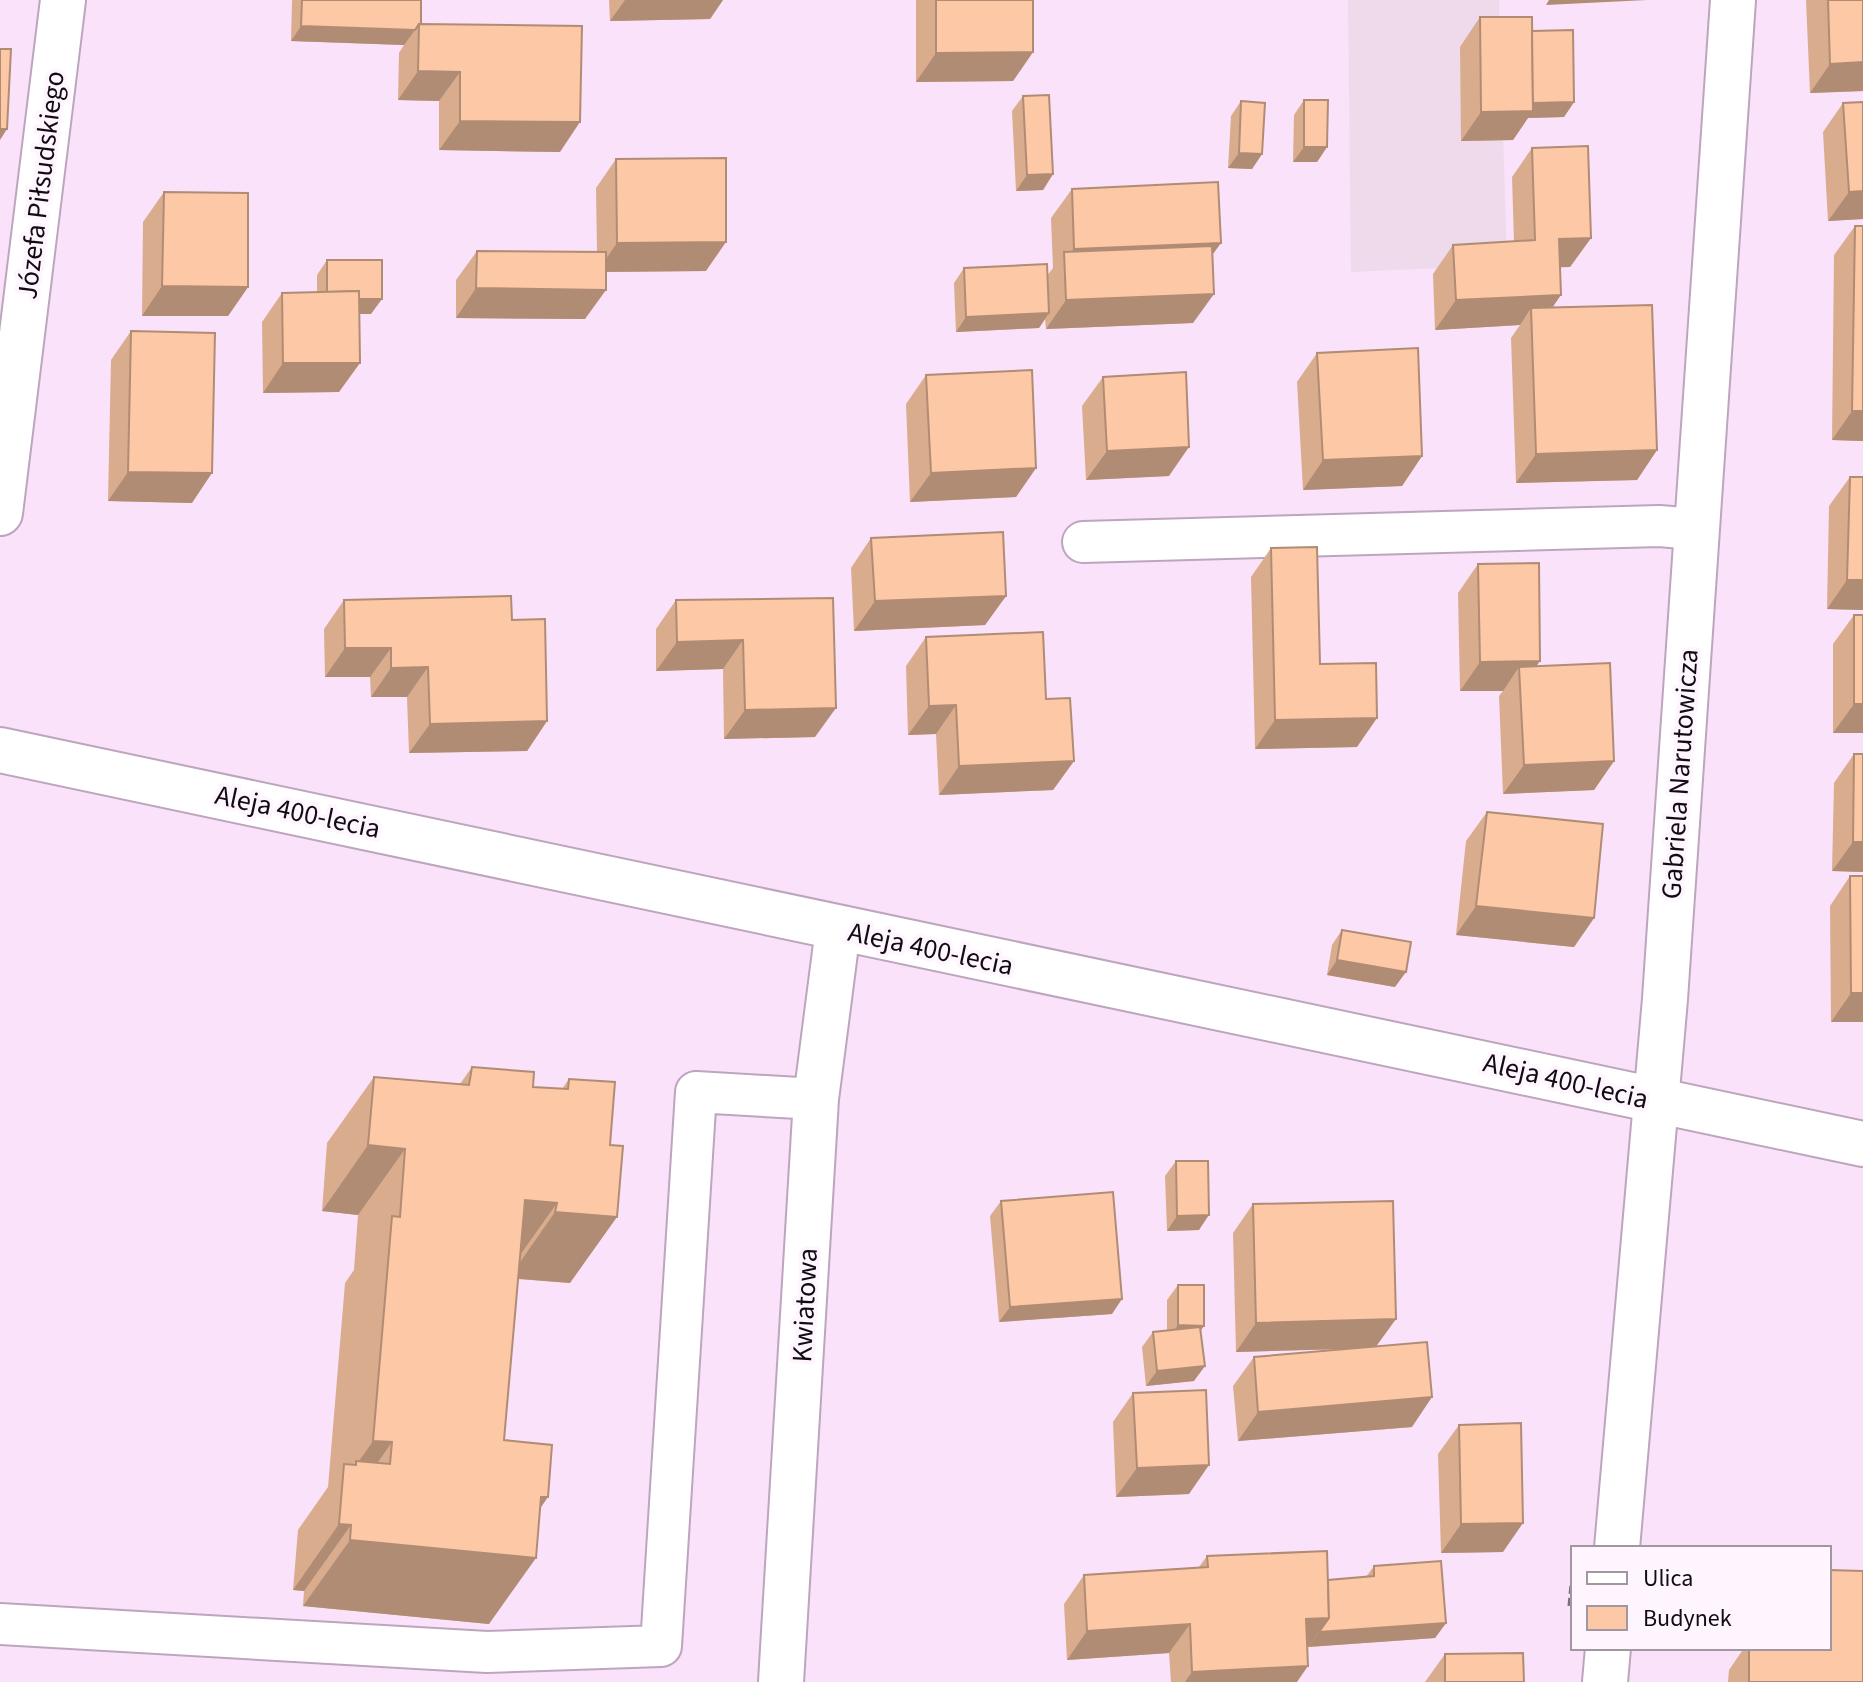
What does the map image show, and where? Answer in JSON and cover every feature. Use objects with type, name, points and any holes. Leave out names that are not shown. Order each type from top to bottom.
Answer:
[{"type":"street","name":"Józefa Piłsudskiego","points":[[0,513],[63,0]]},
{"type":"street","name":"Gabriela Narutowicza","points":[[1617,1546],[1656,1100],[1733,0]]},
{"type":"street","name":"Aleja 400-lecia","points":[[0,750],[307,812],[838,929],[1863,1144]]},
{"type":"street","name":"Kwiatowa","points":[[781,1682],[816,1099],[838,929]]},
{"type":"street","points":[[1605,1682],[1608,1650]]},
{"type":"lane","points":[[1083,542],[1659,526],[1695,529]]},
{"type":"lane","points":[[0,1624],[487,1652],[661,1646],[696,1092],[816,1099]]},
{"type":"shaded area","points":[[1348,0],[1499,0],[1507,265],[1351,272]]},
{"type":"building","points":[[302,0],[421,0],[421,24],[415,30],[301,26]]},
{"type":"building","points":[[936,0],[1033,0],[1033,52],[936,53]]},
{"type":"building","points":[[1828,0],[1863,0],[1863,62],[1830,64]]},
{"type":"building","points":[[1480,17],[1532,17],[1533,111],[1481,112]]},
{"type":"building","points":[[419,24],[582,26],[580,122],[460,121],[460,72],[418,71]]},
{"type":"building","points":[[1573,30],[1574,102],[1533,103],[1532,31]]},
{"type":"building","points":[[0,49],[11,49],[7,129],[0,129]]},
{"type":"building","points":[[1049,95],[1053,174],[1027,175],[1023,96]]},
{"type":"building","points":[[1304,100],[1328,100],[1327,147],[1304,147]]},
{"type":"building","points":[[1241,101],[1265,103],[1262,154],[1239,153]]},
{"type":"building","points":[[1863,102],[1863,191],[1849,192],[1843,103]]},
{"type":"building","points":[[1588,146],[1591,238],[1559,239],[1561,295],[1456,300],[1453,245],[1535,240],[1532,148]]},
{"type":"building","points":[[726,158],[726,242],[617,243],[616,159]]},
{"type":"building","points":[[1218,182],[1221,243],[1074,249],[1072,189]]},
{"type":"building","points":[[164,192],[248,193],[248,287],[162,286]]},
{"type":"building","points":[[1855,226],[1863,226],[1863,411],[1852,411]]},
{"type":"building","points":[[1212,246],[1214,294],[1066,300],[1064,252]]},
{"type":"building","points":[[477,251],[606,252],[606,290],[476,288]]},
{"type":"building","points":[[327,260],[382,260],[382,299],[359,299],[359,291],[327,292]]},
{"type":"building","points":[[1047,264],[1049,313],[966,317],[964,268]]},
{"type":"building","points":[[359,291],[360,363],[283,363],[282,293]]},
{"type":"building","points":[[1652,305],[1657,450],[1536,454],[1531,308]]},
{"type":"building","points":[[131,331],[215,333],[212,473],[128,472]]},
{"type":"building","points":[[1418,348],[1422,456],[1323,460],[1317,353]]},
{"type":"building","points":[[1032,370],[1036,468],[931,473],[926,375]]},
{"type":"building","points":[[1186,372],[1189,447],[1107,451],[1103,377]]},
{"type":"building","points":[[1850,477],[1863,477],[1863,580],[1847,580]]},
{"type":"building","points":[[1003,532],[1006,596],[875,601],[871,538]]},
{"type":"building","points":[[1317,547],[1320,664],[1376,663],[1377,718],[1275,720],[1271,548]]},
{"type":"building","points":[[1539,563],[1540,661],[1480,662],[1478,564]]},
{"type":"building","points":[[511,596],[512,620],[545,619],[547,721],[430,724],[428,667],[391,668],[391,648],[345,648],[344,600]]},
{"type":"building","points":[[833,598],[836,708],[745,710],[743,640],[677,642],[676,600]]},
{"type":"building","points":[[1854,615],[1863,615],[1863,704],[1854,704]]},
{"type":"building","points":[[1043,632],[1046,699],[1070,698],[1074,761],[959,766],[956,705],[929,706],[926,637]]},
{"type":"building","points":[[1610,663],[1614,761],[1524,765],[1519,667]]},
{"type":"building","points":[[1854,754],[1863,754],[1863,842],[1853,842]]},
{"type":"building","points":[[1487,812],[1603,824],[1594,918],[1476,906]]},
{"type":"building","points":[[1850,876],[1863,876],[1863,993],[1851,993]]},
{"type":"building","points":[[1342,930],[1411,942],[1406,972],[1337,960]]},
{"type":"building","points":[[472,1067],[534,1072],[533,1087],[568,1089],[569,1079],[615,1082],[610,1145],[623,1146],[617,1217],[555,1212],[557,1203],[525,1200],[504,1440],[552,1445],[548,1497],[541,1497],[536,1558],[350,1540],[351,1525],[339,1524],[344,1464],[356,1465],[356,1461],[390,1464],[392,1442],[373,1441],[392,1216],[400,1217],[405,1149],[368,1145],[374,1077],[469,1085]]},
{"type":"building","points":[[1176,1161],[1208,1161],[1209,1215],[1177,1216]]},
{"type":"building","points":[[1113,1192],[1122,1299],[1010,1307],[1001,1201]]},
{"type":"building","points":[[1393,1201],[1396,1319],[1256,1323],[1253,1204]]},
{"type":"building","points":[[1178,1285],[1204,1285],[1204,1326],[1178,1325]]},
{"type":"building","points":[[1200,1327],[1205,1366],[1157,1371],[1153,1332]]},
{"type":"building","points":[[1427,1342],[1432,1397],[1258,1412],[1254,1357]]},
{"type":"building","points":[[1206,1390],[1209,1465],[1137,1468],[1133,1393]]},
{"type":"building","points":[[1521,1423],[1523,1523],[1461,1524],[1459,1425]]},
{"type":"building","points":[[1327,1551],[1329,1618],[1306,1619],[1308,1666],[1192,1672],[1190,1624],[1087,1631],[1084,1575],[1208,1567],[1207,1556]]},
{"type":"building","points":[[1441,1561],[1446,1623],[1319,1632],[1329,1618],[1328,1580],[1374,1576],[1374,1566]]},
{"type":"building","points":[[1831,1570],[1863,1571],[1863,1682],[1749,1682],[1749,1650],[1831,1650]]},
{"type":"building","points":[[1523,1653],[1524,1682],[1445,1682],[1445,1654]]}]
